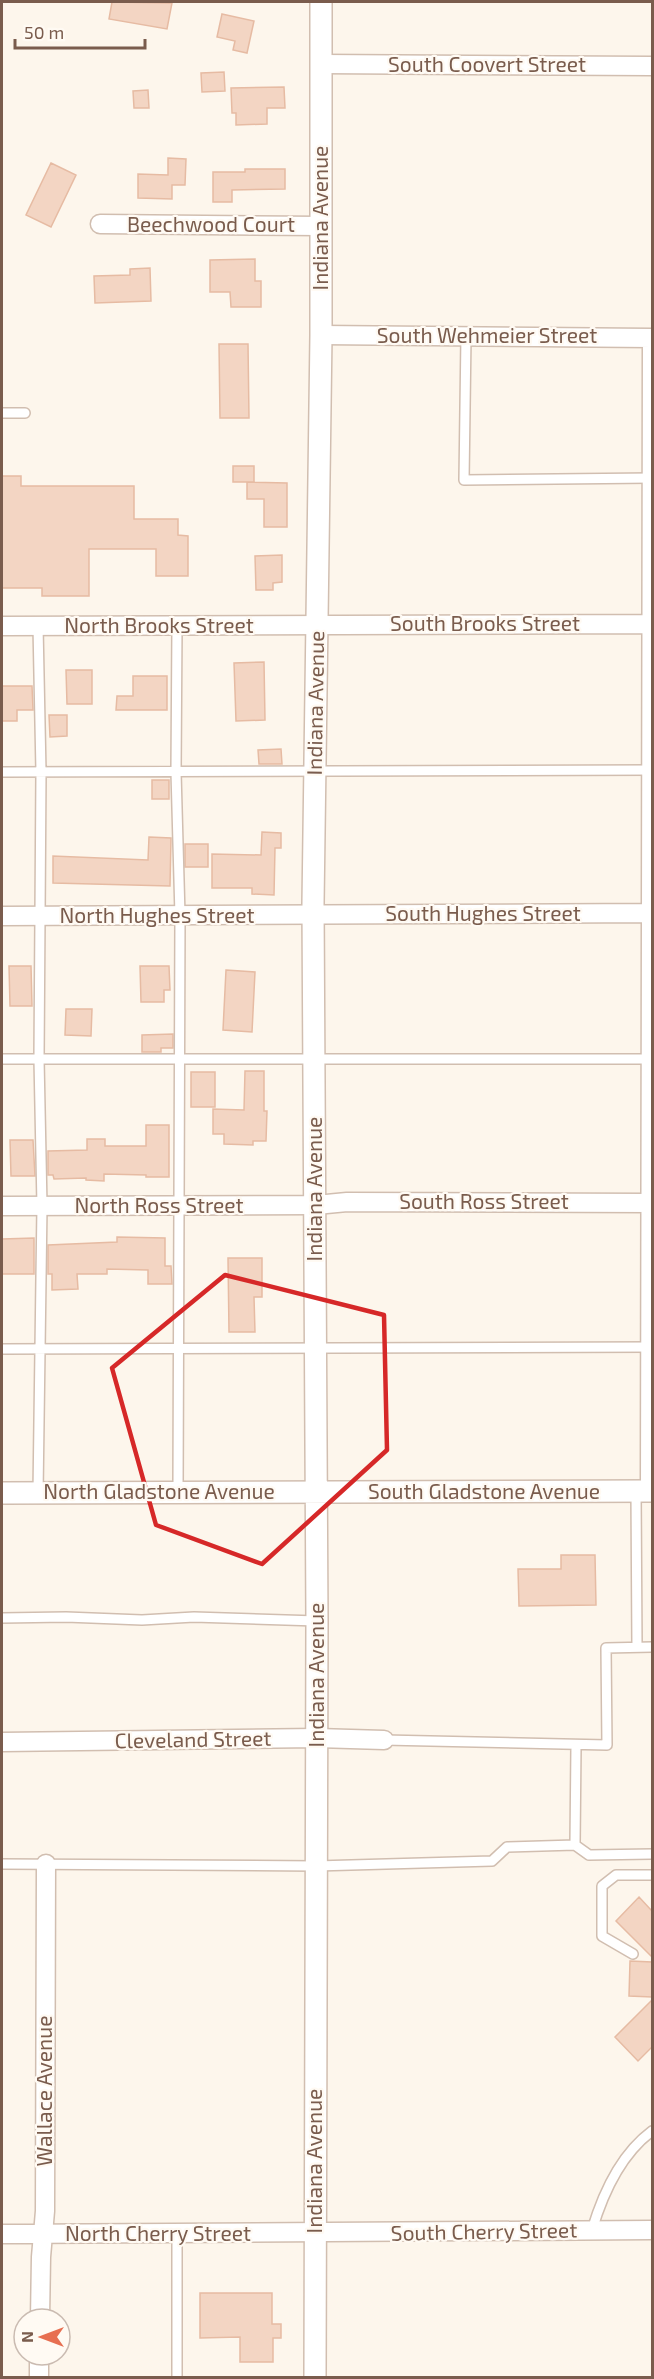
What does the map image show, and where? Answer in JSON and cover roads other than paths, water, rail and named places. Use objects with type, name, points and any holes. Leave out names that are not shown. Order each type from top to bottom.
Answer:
[{"type":"street","name":"Indiana Avenue","points":[[315,2378],[317,1621],[313,915],[322,226],[321,2]]},
{"type":"street","name":"South Coovert Street","points":[[321,64],[652,66]]},
{"type":"street","name":"Beechwood Court","points":[[100,224],[322,226]]},
{"type":"street","name":"South Wehmeier Street","points":[[321,335],[652,338]]},
{"type":"street","points":[[646,1491],[651,1347],[652,338]]},
{"type":"street","name":"South Brooks Street","points":[[317,625],[652,624]]},
{"type":"street","name":"North Brooks Street","points":[[2,626],[317,625]]},
{"type":"street","name":"South Hughes Street","points":[[313,915],[652,914]]},
{"type":"street","name":"North Hughes Street","points":[[2,916],[313,915]]},
{"type":"street","name":"South Ross Street","points":[[316,1205],[346,1202],[651,1203]]},
{"type":"street","name":"North Ross Street","points":[[2,1206],[316,1205]]},
{"type":"street","name":"South Gladstone Avenue","points":[[316,1492],[646,1491]]},
{"type":"street","name":"North Gladstone Avenue","points":[[2,1493],[316,1492]]},
{"type":"street","name":"Cleveland Street","points":[[2,1742],[317,1738],[384,1740]]},
{"type":"street","name":"Wallace Avenue","points":[[40,2307],[45,2211],[46,1864]]},
{"type":"street","name":"South Cherry Street","points":[[315,2233],[652,2230]]},
{"type":"street","name":"North Cherry Street","points":[[2,2234],[315,2233]]},
{"type":"lane","points":[[466,336],[464,480],[652,478]]},
{"type":"lane","points":[[2,413],[25,413]]},
{"type":"lane","points":[[38,626],[41,772],[39,1059],[42,1206],[38,1493]]},
{"type":"lane","points":[[177,626],[176,772],[180,916],[178,1492]]},
{"type":"lane","points":[[2,772],[652,770]]},
{"type":"lane","points":[[2,1059],[652,1059]]},
{"type":"lane","points":[[2,1349],[316,1346],[405,1349],[651,1347]]},
{"type":"lane","points":[[637,1647],[646,1491]]},
{"type":"lane","points":[[2,1617],[142,1620],[194,1617],[317,1621]]},
{"type":"lane","points":[[384,1740],[607,1745],[606,1647],[652,1647]]},
{"type":"lane","points":[[575,1845],[576,1746]]},
{"type":"lane","points":[[2,1864],[316,1866],[492,1861],[507,1847],[575,1845],[589,1855],[652,1854]]},
{"type":"lane","points":[[633,1954],[602,1936],[602,1886],[616,1875],[652,1875]]},
{"type":"lane","points":[[592,2230],[599,2208],[620,2166],[638,2142],[652,2131]]},
{"type":"lane","points":[[177,2234],[177,2378]]}]
